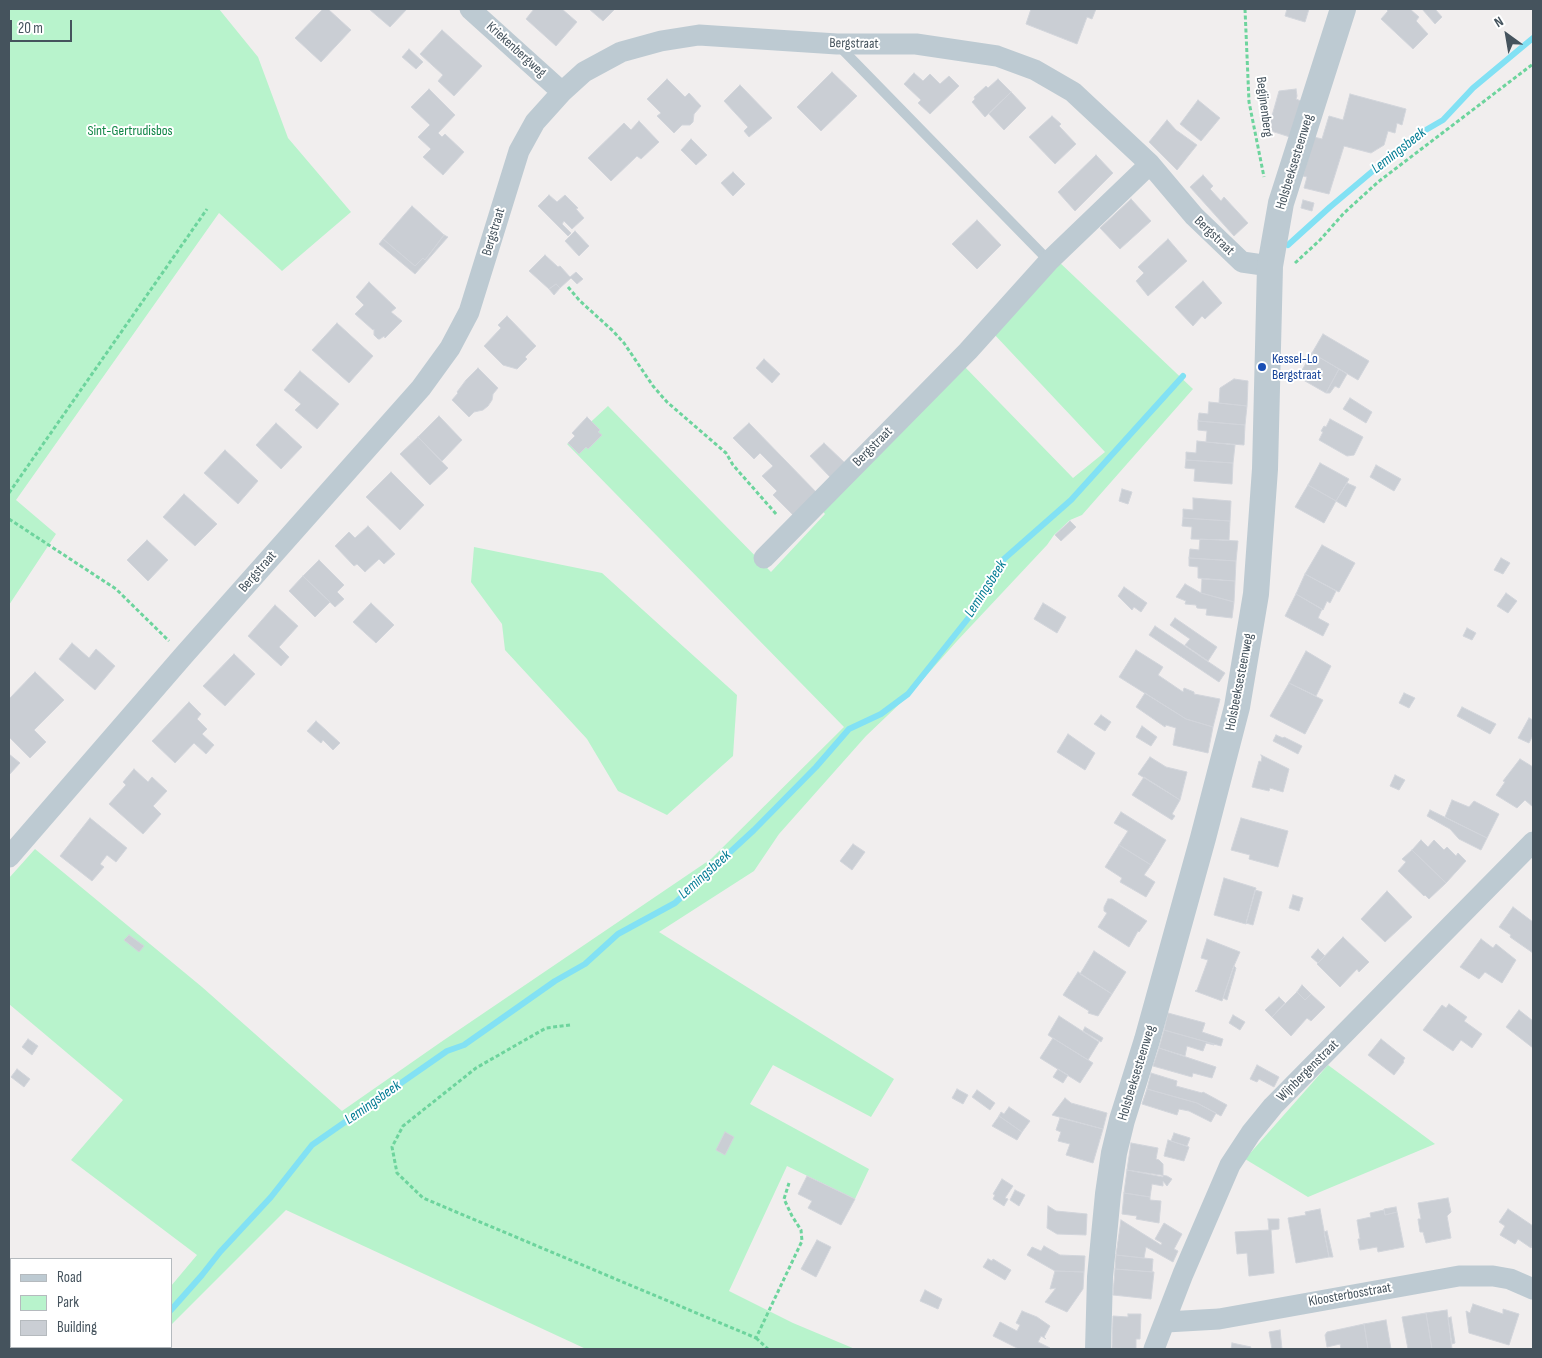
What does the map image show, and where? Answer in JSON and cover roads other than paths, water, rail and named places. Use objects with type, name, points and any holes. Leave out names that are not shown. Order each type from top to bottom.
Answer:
[{"type":"street","name":"Kriekenbergweg","points":[[470,9],[562,92]]},
{"type":"street","name":"Holsbeeksesteenweg","points":[[1098,1349],[1100,1277],[1114,1153],[1198,857],[1237,707],[1256,594],[1265,469],[1270,266],[1281,202],[1342,9]]},
{"type":"street","name":"Bergstraat","points":[[9,857],[184,655],[421,388],[450,348],[471,305],[519,152],[535,122],[562,92],[584,72],[621,52],[660,41],[699,36],[837,44],[916,44],[997,56],[1034,70],[1073,92],[1150,164],[1194,216],[1242,262],[1270,266]]},
{"type":"street","name":"Bergstraat","points":[[764,558],[968,350],[1049,261],[1150,164]]},
{"type":"street","name":"Wijnbergenstraat","points":[[1154,1349],[1183,1274],[1230,1165],[1251,1133],[1273,1106],[1533,842]]},
{"type":"street","name":"Kloosterbosstraat","points":[[1166,1322],[1219,1319],[1459,1276],[1493,1276],[1510,1279],[1533,1288]]},
{"type":"lane","points":[[837,44],[1049,261]]},
{"type":"waterway","name":"Lemingsbeek","points":[[1288,245],[1412,138],[1443,120],[1473,88],[1533,38]]},
{"type":"waterway","name":"Lemingsbeek","points":[[172,1309],[220,1252],[271,1197],[312,1145],[447,1051],[464,1045],[555,981],[585,964],[618,934],[675,903],[754,830],[816,767],[849,729],[881,714],[908,694],[978,606],[1004,559],[1071,500],[1183,376]]},
{"type":"place","name":"Kessel-Lo Bergstraat","points":[[1262,367]]},
{"type":"park label","name":"Sint-Gertrudisbos","points":[[130,131]]}]
